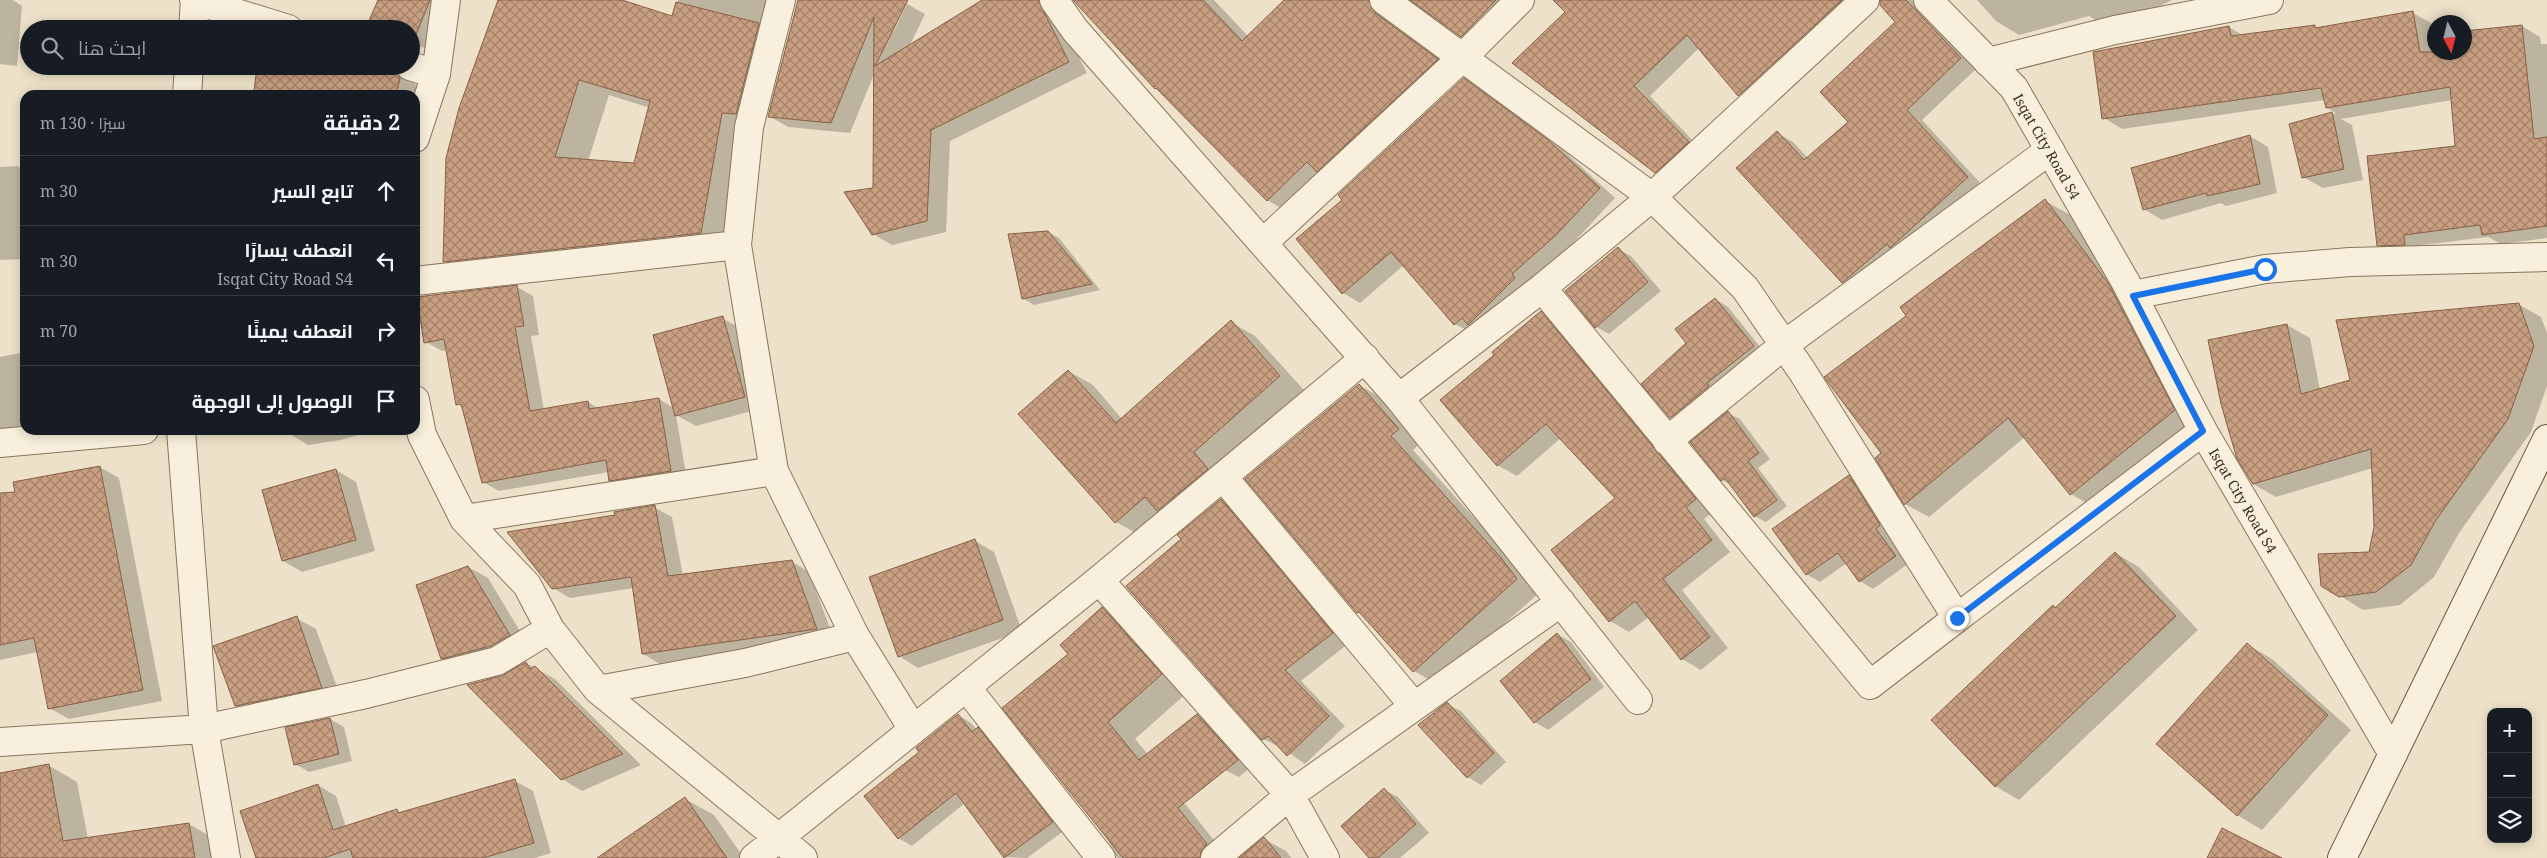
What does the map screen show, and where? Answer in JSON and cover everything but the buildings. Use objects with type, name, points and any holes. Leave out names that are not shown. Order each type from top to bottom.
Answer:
[{"type":"street","points":[[194,20],[195,0],[259,20]]},
{"type":"street","points":[[420,96],[423,70],[446,0]]},
{"type":"street","points":[[781,0],[749,127],[737,244],[774,471],[855,636],[913,730]]},
{"type":"street","points":[[1054,0],[1075,30],[1399,398],[1638,700]]},
{"type":"street","points":[[1384,0],[1652,197],[1745,288],[1784,345],[1957,618]]},
{"type":"street","points":[[1263,243],[1463,57],[1520,0]]},
{"type":"street","points":[[1399,398],[1542,288],[1652,197],[1865,0]]},
{"type":"street","name":"Isqat City Road S4","points":[[1928,0],[2014,88],[2133,296],[2203,431],[2393,754]]},
{"type":"street","points":[[1988,62],[2202,6],[2269,0]]},
{"type":"street","points":[[187,90],[188,75]]},
{"type":"street","points":[[1667,440],[1784,345],[2050,150]]},
{"type":"street","points":[[420,280],[737,244]]},
{"type":"street","points":[[2133,296],[2265,269],[2350,262],[2547,257]]},
{"type":"street","points":[[1542,288],[1870,685],[2203,431]]},
{"type":"street","points":[[754,858],[1098,580],[1365,358]]},
{"type":"street","points":[[420,425],[422,435],[464,519],[527,585],[550,628],[598,690],[803,858]]},
{"type":"street","points":[[0,443],[89,435]]},
{"type":"street","points":[[181,435],[204,729],[226,858]]},
{"type":"street","points":[[2342,858],[2547,439]]},
{"type":"street","points":[[464,519],[774,471]]},
{"type":"street","points":[[1223,476],[1414,706]]},
{"type":"street","points":[[1098,580],[1290,796],[1325,858]]},
{"type":"street","points":[[1215,858],[1290,796],[1562,602]]},
{"type":"street","points":[[0,742],[204,729],[366,694],[497,661],[550,628]]},
{"type":"street","points":[[598,690],[746,663],[855,636]]},
{"type":"street","points":[[966,687],[1101,858]]},
{"type":"route","points":[[1957,618],[2203,431],[2133,296],[2265,269]]}]
